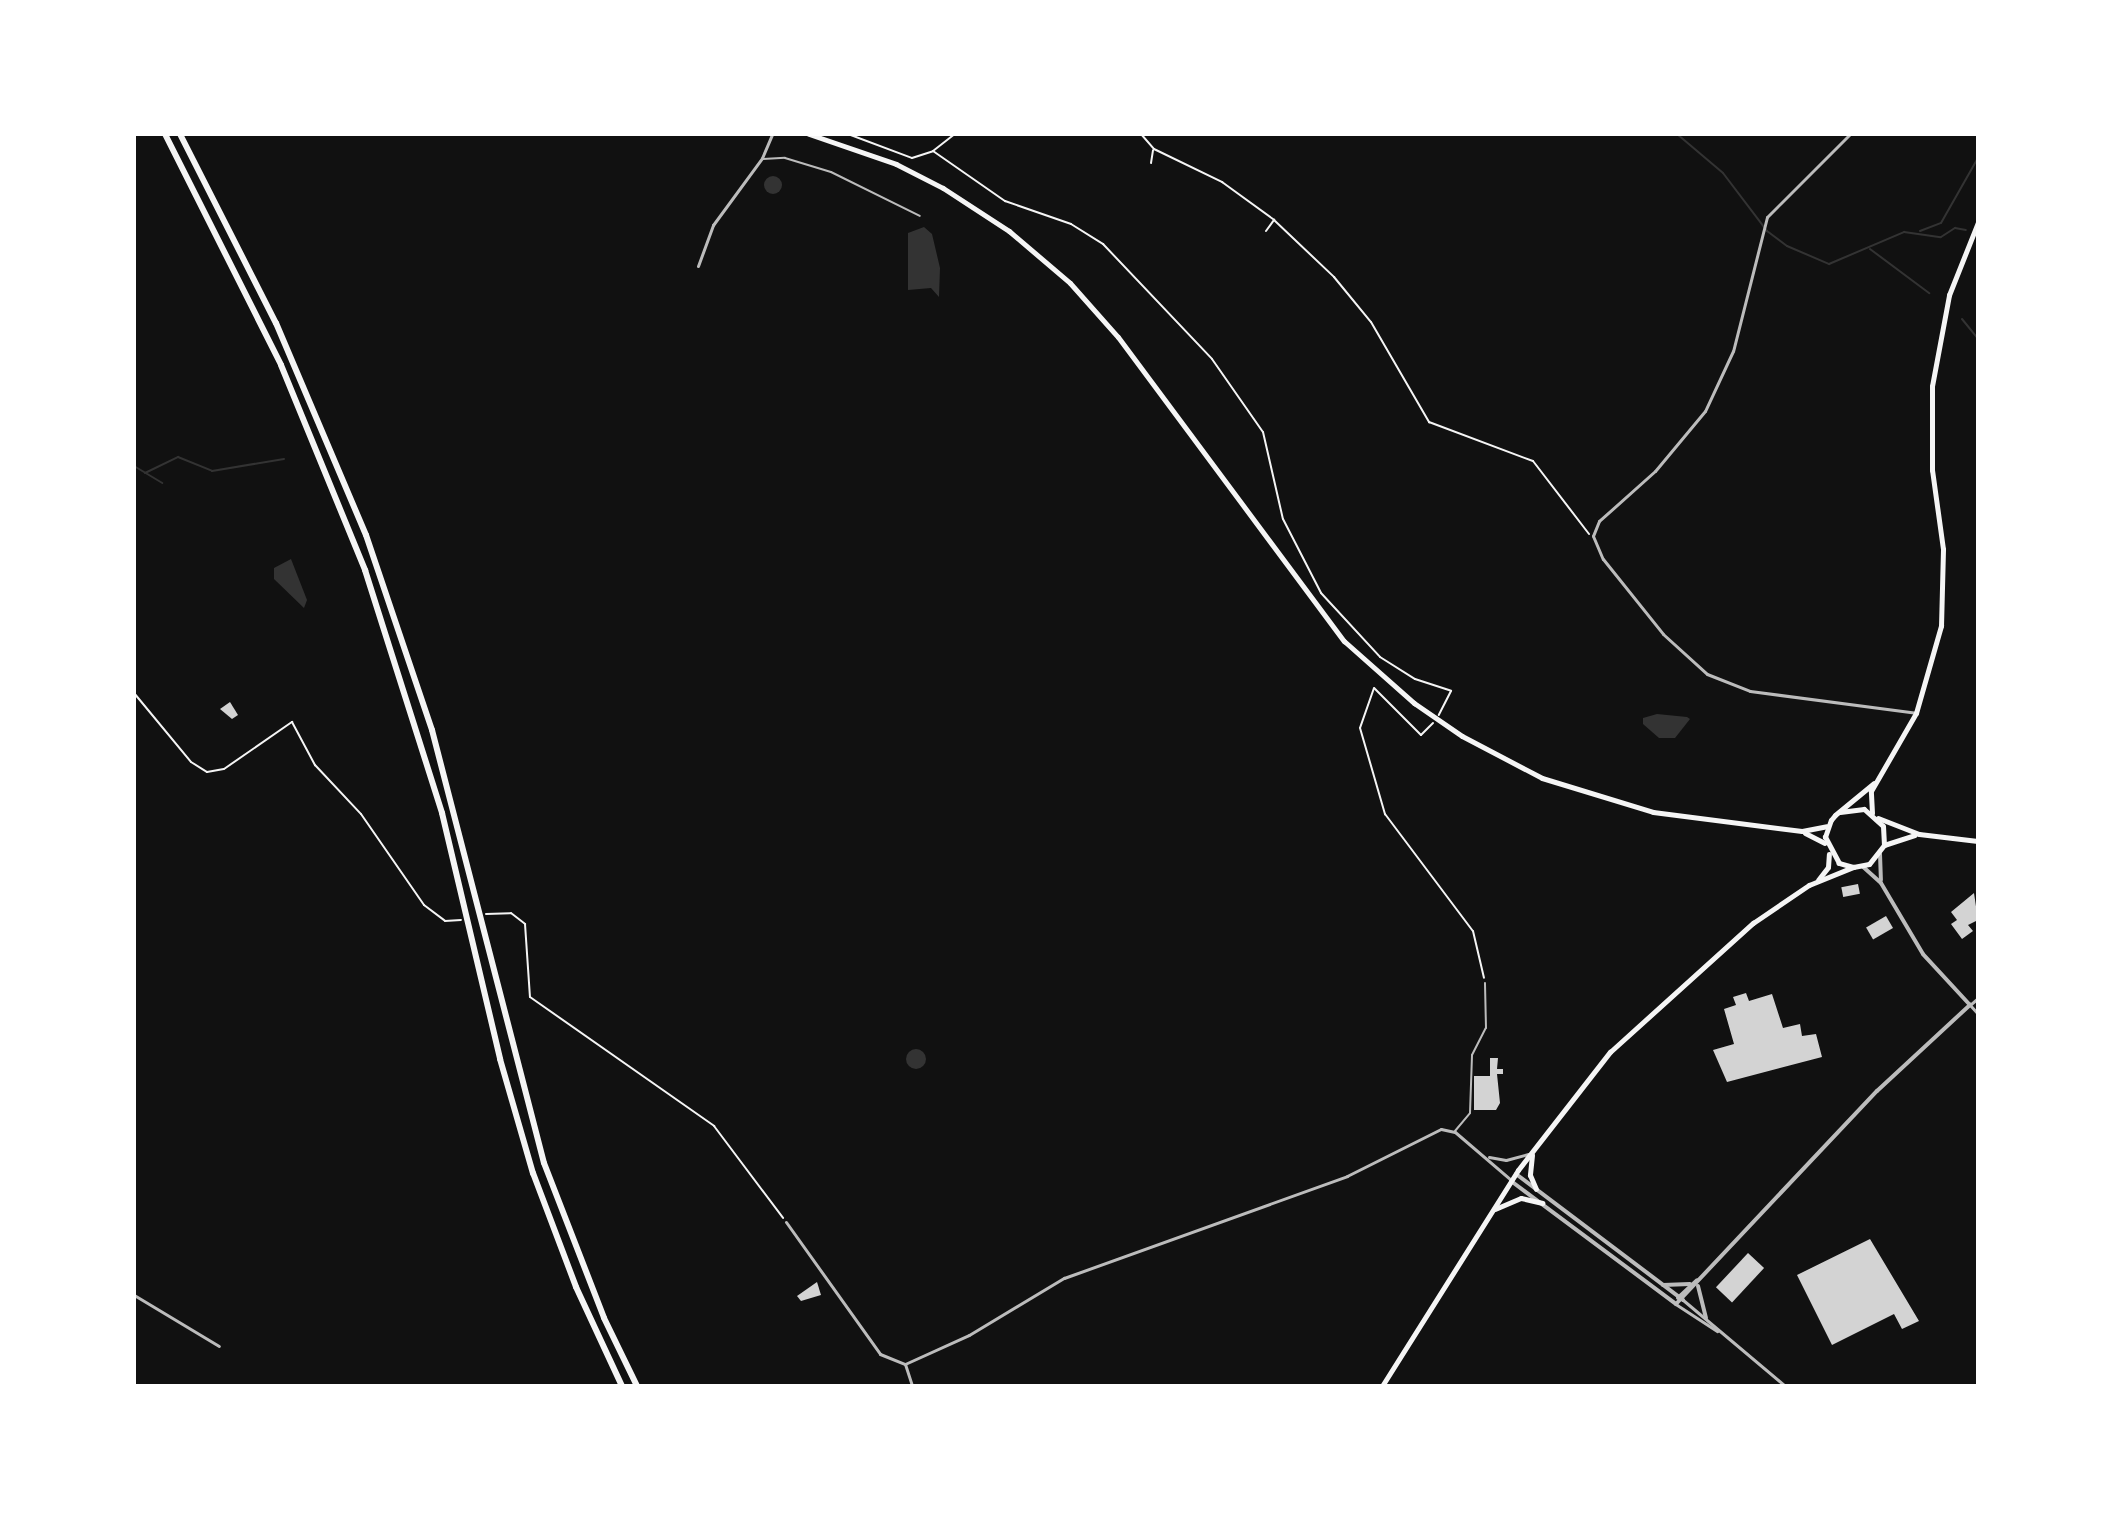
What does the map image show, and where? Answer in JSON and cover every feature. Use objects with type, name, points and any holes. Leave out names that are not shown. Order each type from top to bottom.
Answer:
[{"type":"highway","points":[[165,134],[257,311],[345,516],[422,741],[533,1173],[576,1287],[622,1386]]},
{"type":"highway","points":[[180,134],[276,323],[356,510],[432,730],[544,1163],[604,1318],[637,1386]]},
{"type":"highway","points":[[809,134],[884,160],[943,188],[1009,231],[1070,283],[1135,360],[1304,592],[1344,641],[1414,703],[1501,758],[1603,799],[1722,824],[1802,831],[1827,826],[1875,782]]},
{"type":"highway","points":[[1382,1386],[1511,1181],[1610,1052],[1753,923],[1817,882],[1862,866],[1880,854],[1884,845],[1869,796],[1916,713],[1936,648],[1944,596],[1931,437],[1936,349],[1949,295],[1978,222]]},
{"type":"highway","points":[[1840,812],[1856,808],[1919,834],[1978,841]]},
{"type":"highway","points":[[1817,882],[1828,867],[1827,826]]},
{"type":"highway","points":[[1802,831],[1826,843]]},
{"type":"highway","points":[[1884,845],[1919,834]]},
{"type":"highway","points":[[1829,853],[1853,867]]},
{"type":"highway","points":[[1531,1152],[1530,1175],[1536,1189]]},
{"type":"highway","points":[[1492,1211],[1521,1198],[1542,1203]]},
{"type":"street","points":[[698,266],[713,225],[762,158],[772,134]]},
{"type":"street","points":[[1850,134],[1772,210],[1761,230],[1733,351],[1705,411],[1655,471],[1599,521],[1593,536],[1603,559],[1663,634],[1707,674],[1750,691],[1916,713]]},
{"type":"street","points":[[1880,854],[1881,883]]},
{"type":"street","points":[[1862,866],[1881,883],[1923,954],[1978,1014]]},
{"type":"street","points":[[1680,1299],[1877,1091],[1978,998]]},
{"type":"street","points":[[786,1222],[880,1354],[905,1364],[969,1335],[1064,1278],[1347,1176],[1435,1131],[1455,1132],[1511,1181],[1717,1331],[1785,1386]]},
{"type":"street","points":[[1485,1156],[1506,1160],[1531,1152]]},
{"type":"street","points":[[1516,1174],[1706,1318],[1717,1331]]},
{"type":"street","points":[[1661,1285],[1690,1284],[1700,1279]]},
{"type":"street","points":[[1700,1279],[1697,1300],[1706,1318]]},
{"type":"street","points":[[1676,1304],[1690,1284]]},
{"type":"street","points":[[134,1295],[219,1346]]},
{"type":"street","points":[[905,1364],[912,1386]]},
{"type":"lane","points":[[762,158],[785,158],[821,169],[920,216]]},
{"type":"lane","points":[[1455,1132],[1470,1113],[1472,1055],[1486,1028],[1485,983]]},
{"type":"path","points":[[848,134],[912,158],[933,151],[955,134]]},
{"type":"path","points":[[1141,134],[1154,149],[1222,182],[1274,220],[1371,322],[1429,422],[1502,449],[1544,470],[1593,536]]},
{"type":"path","points":[[1151,163],[1154,149]]},
{"type":"path","points":[[933,151],[1018,208],[1071,224],[1103,244],[1212,359],[1263,432],[1283,519],[1321,593],[1380,657],[1415,679],[1451,691],[1451,697]]},
{"type":"path","points":[[1266,231],[1274,220]]},
{"type":"path","points":[[1426,735],[1417,732],[1403,712],[1374,688],[1369,692],[1360,728],[1385,814],[1473,931],[1485,983]]},
{"type":"path","points":[[134,693],[191,762],[207,772],[224,769],[292,722],[315,765],[361,814],[424,905],[445,921],[468,918]]},
{"type":"path","points":[[482,915],[502,911],[519,917],[527,938],[530,997],[714,1126],[786,1222]]},
{"type":"shaded area","points":[[773,176],[782,185],[773,194],[764,185]]},
{"type":"shaded area","points":[[924,227],[932,234],[940,268],[939,297],[931,288],[908,290],[908,233]]},
{"type":"shaded area","points":[[291,559],[307,600],[304,608],[274,579],[274,568]]},
{"type":"shaded area","points":[[1657,714],[1690,719],[1675,738],[1659,738],[1643,724],[1643,718]]},
{"type":"shaded area","points":[[912,1049],[920,1049],[926,1059],[920,1069],[912,1069],[906,1063],[906,1055]]},
{"type":"building","points":[[230,702],[238,715],[232,719],[220,709]]},
{"type":"building","points":[[1858,884],[1860,894],[1843,897],[1841,887]]},
{"type":"building","points":[[1974,893],[1978,920],[1968,925],[1973,931],[1962,939],[1951,924],[1957,920],[1951,912]]},
{"type":"building","points":[[1886,916],[1893,928],[1873,940],[1866,928]]},
{"type":"building","points":[[1746,993],[1749,1001],[1772,994],[1783,1028],[1800,1024],[1802,1036],[1816,1034],[1822,1057],[1727,1082],[1713,1050],[1734,1044],[1724,1009],[1736,1005],[1733,997]]},
{"type":"building","points":[[1490,1058],[1498,1058],[1497,1069],[1503,1069],[1503,1074],[1497,1074],[1500,1103],[1496,1110],[1474,1110],[1474,1076],[1490,1076]]},
{"type":"building","points":[[1870,1239],[1919,1321],[1902,1329],[1894,1314],[1832,1345],[1797,1275]]},
{"type":"building","points":[[1748,1253],[1764,1268],[1732,1302],[1716,1287]]},
{"type":"building","points":[[817,1282],[821,1295],[801,1301],[797,1296]]},
{"type":"waterway","points":[[1677,134],[1723,173],[1767,231],[1787,246],[1829,264],[1904,232],[1941,237],[1955,228],[1966,230]]},
{"type":"waterway","points":[[1920,231],[1941,223],[1978,158]]},
{"type":"waterway","points":[[1870,249],[1929,293]]},
{"type":"waterway","points":[[1962,319],[1978,339]]},
{"type":"waterway","points":[[145,473],[178,457],[212,471],[284,459]]},
{"type":"waterway","points":[[134,466],[162,483]]}]
